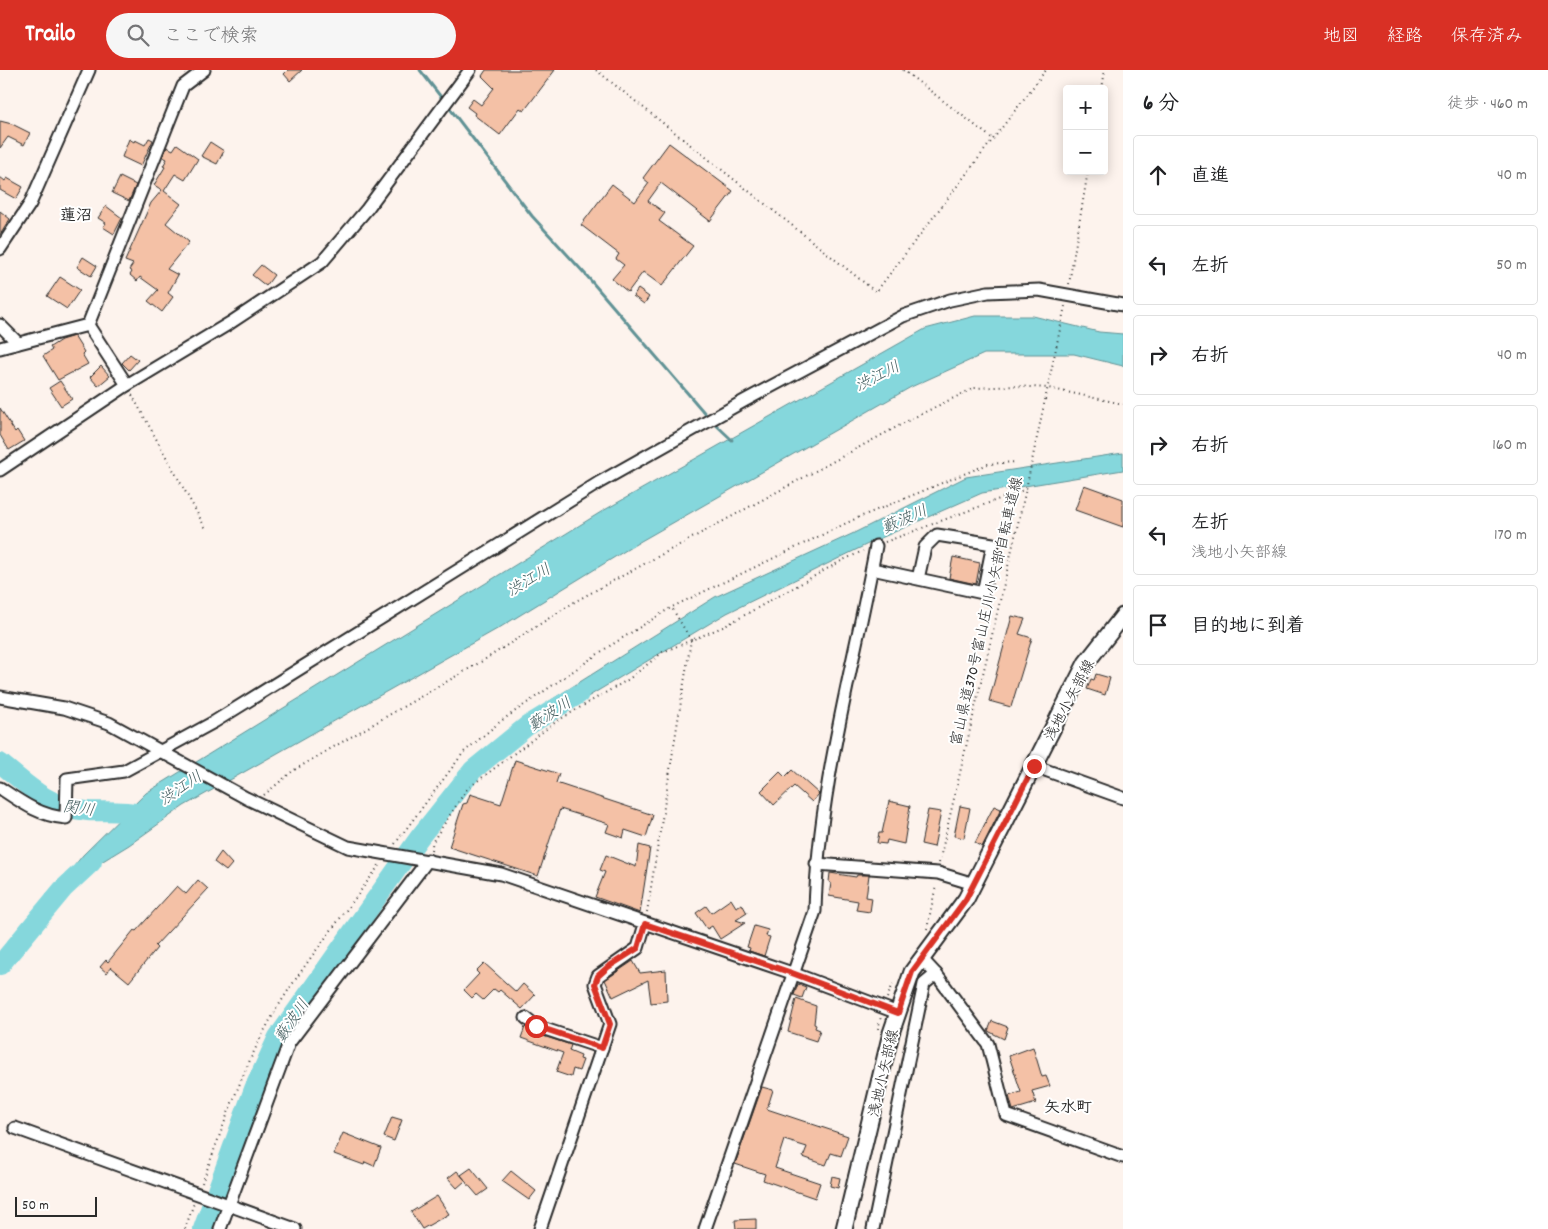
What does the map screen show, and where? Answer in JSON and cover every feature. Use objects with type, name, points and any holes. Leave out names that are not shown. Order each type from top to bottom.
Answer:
[{"type":"main road","name":"浅地小矢部線","points":[[844,1229],[892,1033],[891,1010],[912,972],[974,884],[1086,663],[1123,616]]},
{"type":"street","points":[[0,249],[30,204],[89,70]]},
{"type":"street","points":[[88,325],[183,86],[204,70]]},
{"type":"street","points":[[0,470],[127,385],[230,323],[322,262],[367,209],[470,70]]},
{"type":"street","points":[[0,788],[36,811],[52,817],[66,818],[67,779],[124,771],[164,753],[600,482],[744,401],[903,316],[950,300],[988,292],[1039,290],[1123,305]]},
{"type":"street","points":[[0,325],[18,344]]},
{"type":"street","points":[[0,348],[88,325]]},
{"type":"street","points":[[88,325],[127,385]]},
{"type":"street","points":[[872,569],[918,579],[983,593],[992,544],[937,535],[925,547],[918,579]]},
{"type":"street","points":[[705,1229],[814,911],[816,864],[824,810],[876,546]]},
{"type":"street","points":[[0,697],[64,708],[109,723],[246,798],[348,847],[501,874],[792,973],[891,1010]]},
{"type":"street","points":[[1034,766],[1123,798]]},
{"type":"street","points":[[220,1229],[289,1043],[424,859]]},
{"type":"street","points":[[816,864],[938,873],[974,884]]},
{"type":"street","points":[[540,1229],[610,1024],[595,984],[598,976],[638,948],[645,924]]},
{"type":"street","points":[[922,960],[936,974],[988,1044],[1006,1115],[1123,1157]]},
{"type":"street","points":[[873,1229],[924,984],[936,974]]},
{"type":"street","points":[[526,1018],[536,1026],[602,1048]]},
{"type":"street","points":[[15,1128],[295,1229]]},
{"type":"path","points":[[596,70],[876,292],[1046,70]]},
{"type":"path","points":[[903,70],[994,139]]},
{"type":"path","points":[[1103,85],[1105,70]]},
{"type":"path","name":"富山県道370号富山庄川小矢部自転車道線","points":[[927,931],[938,873],[1048,388],[1067,296],[1087,175]]},
{"type":"path","points":[[127,385],[206,529]]},
{"type":"path","points":[[257,803],[266,792],[294,770],[484,660],[576,601],[915,417],[974,388],[1016,386],[1048,388],[1123,404]]},
{"type":"path","points":[[185,1229],[232,1104],[272,1017],[291,986],[391,855],[464,752],[501,721],[605,648],[672,607],[855,519],[988,464],[1015,462]]},
{"type":"path","points":[[424,859],[433,841],[467,789],[557,720],[629,680],[663,652],[725,626],[843,560],[1026,489]]},
{"type":"path","points":[[645,924],[691,640],[672,607]]},
{"type":"path","points":[[892,1033],[878,1029],[891,1010],[891,987],[897,980]]},
{"type":"water","points":[[975,316],[1033,316],[1099,332],[1123,334],[1123,366],[1074,354],[984,354],[911,387],[641,541],[499,628],[184,806],[129,845],[54,891],[83,855],[146,793],[601,512],[925,329]]},
{"type":"water","points":[[1123,453],[1123,470],[982,493],[872,542],[727,613],[561,713],[548,702],[715,597],[854,533],[966,477]]},
{"type":"building","points":[[288,70],[302,70],[290,81],[284,74]]},
{"type":"building","points":[[486,70],[555,70],[524,111],[520,108],[500,135],[474,115],[475,113],[467,107],[473,99],[481,105],[494,88],[482,76]]},
{"type":"building","points":[[0,121],[12,124],[30,133],[24,145],[8,137],[0,148]]},
{"type":"building","points":[[149,138],[153,140],[141,166],[122,157],[129,139],[145,145]]},
{"type":"building","points":[[210,142],[224,151],[217,164],[201,156]]},
{"type":"building","points":[[669,143],[733,191],[710,221],[661,183],[648,201],[665,213],[659,221],[693,246],[662,286],[643,272],[628,292],[612,279],[624,265],[616,259],[619,254],[581,225],[612,184],[635,202],[649,183],[643,178]]},
{"type":"building","points":[[177,144],[198,159],[185,180],[175,174],[164,191],[181,204],[166,223],[189,242],[167,269],[178,275],[168,293],[173,297],[162,312],[148,301],[158,290],[140,277],[137,281],[130,275],[132,272],[129,270],[133,264],[125,261],[151,203],[162,190],[154,185],[165,167],[163,166],[167,159],[163,157],[167,147],[173,150]]},
{"type":"building","points":[[0,177],[5,181],[7,178],[23,187],[16,199],[0,190]]},
{"type":"building","points":[[120,177],[136,185],[129,201],[112,193]]},
{"type":"building","points":[[106,206],[122,218],[114,234],[103,227],[106,223],[98,218]]},
{"type":"building","points":[[0,211],[10,219],[0,235]]},
{"type":"building","points":[[83,257],[97,266],[91,276],[77,267]]},
{"type":"building","points":[[261,265],[274,275],[266,286],[252,275]]},
{"type":"building","points":[[60,277],[80,290],[67,309],[47,296]]},
{"type":"building","points":[[638,289],[649,297],[644,304],[633,296]]},
{"type":"building","points":[[74,336],[84,352],[82,354],[88,364],[58,380],[43,356],[52,350],[50,347],[61,340]]},
{"type":"building","points":[[130,354],[138,360],[129,370],[122,363]]},
{"type":"building","points":[[101,366],[110,376],[98,386],[90,377]]},
{"type":"building","points":[[60,381],[72,399],[61,406],[49,388]]},
{"type":"building","points":[[0,408],[15,432],[17,430],[24,441],[9,450],[0,435]]},
{"type":"building","points":[[1084,485],[1123,499],[1123,527],[1075,510]]},
{"type":"building","points":[[953,557],[980,563],[976,584],[949,578]]},
{"type":"building","points":[[1012,616],[1025,619],[1019,634],[1032,638],[1011,707],[989,701]]},
{"type":"building","points":[[1096,674],[1110,678],[1105,695],[1087,689],[1091,679],[1094,680]]},
{"type":"building","points":[[515,760],[559,774],[556,783],[653,815],[646,837],[625,830],[623,838],[606,832],[609,824],[560,809],[538,876],[449,847],[463,804],[467,803],[470,794],[501,804]]},
{"type":"building","points":[[792,770],[819,794],[812,802],[794,786],[774,805],[761,791],[780,772],[785,777]]},
{"type":"building","points":[[889,801],[910,806],[904,844],[887,840],[886,844],[877,843],[879,833],[882,833]]},
{"type":"building","points":[[960,806],[970,808],[964,838],[954,836]]},
{"type":"building","points":[[994,806],[1001,809],[982,847],[975,843]]},
{"type":"building","points":[[928,810],[941,812],[934,847],[921,844]]},
{"type":"building","points":[[639,845],[650,848],[640,913],[595,897],[605,872],[600,870],[606,855],[636,867]]},
{"type":"building","points":[[221,852],[232,864],[226,871],[214,862]]},
{"type":"building","points":[[830,873],[856,877],[857,875],[869,875],[866,897],[872,898],[870,912],[856,910],[858,901],[829,896]]},
{"type":"building","points":[[198,880],[208,889],[155,946],[157,948],[129,982],[111,967],[107,973],[100,967],[106,960],[108,962],[134,930],[136,931],[177,886],[186,894]]},
{"type":"building","points":[[731,899],[736,907],[742,904],[747,913],[736,920],[745,923],[720,939],[712,926],[707,929],[696,913],[706,906],[711,913]]},
{"type":"building","points":[[754,926],[768,930],[766,936],[770,937],[764,956],[749,951],[750,948],[747,947]]},
{"type":"building","points":[[633,961],[640,973],[666,970],[667,1001],[651,1003],[648,980],[613,997],[605,980]]},
{"type":"building","points":[[484,963],[516,992],[523,984],[535,995],[522,1009],[500,990],[498,992],[494,989],[483,1000],[476,994],[472,998],[464,990],[479,974],[476,971]]},
{"type":"building","points":[[798,984],[806,987],[802,998],[794,995]]},
{"type":"building","points":[[796,999],[816,1006],[814,1024],[816,1025],[815,1028],[820,1030],[816,1041],[788,1032]]},
{"type":"building","points":[[992,1021],[1008,1027],[1004,1039],[988,1031]]},
{"type":"building","points":[[525,1027],[534,1033],[571,1045],[569,1051],[581,1056],[580,1059],[583,1060],[579,1071],[573,1069],[571,1077],[556,1072],[563,1053],[521,1038]]},
{"type":"building","points":[[1033,1047],[1042,1077],[1046,1076],[1050,1086],[1032,1091],[1036,1103],[1013,1110],[1009,1096],[1021,1092],[1009,1056]]},
{"type":"building","points":[[762,1087],[773,1090],[767,1109],[848,1136],[841,1156],[831,1153],[826,1165],[803,1157],[807,1147],[784,1140],[775,1168],[820,1183],[815,1198],[763,1180],[765,1174],[735,1164]]},
{"type":"building","points":[[392,1117],[402,1120],[394,1141],[384,1137]]},
{"type":"building","points":[[343,1133],[381,1148],[374,1166],[365,1162],[364,1165],[334,1154]]},
{"type":"building","points":[[471,1168],[488,1189],[478,1196],[465,1181],[457,1188],[448,1178],[457,1171],[465,1180],[461,1175]]},
{"type":"building","points":[[511,1171],[536,1191],[529,1200],[502,1181]]},
{"type":"building","points":[[832,1176],[840,1178],[838,1188],[830,1186]]},
{"type":"building","points":[[437,1196],[449,1214],[422,1229],[411,1212]]},
{"type":"building","points":[[756,1219],[756,1229],[736,1229],[735,1220]]},
{"type":"waterway","points":[[420,70],[444,101]]},
{"type":"waterway","points":[[448,106],[532,216],[586,275],[708,417]]},
{"type":"waterway","points":[[713,422],[732,440]]},
{"type":"waterway","name":"藪波川","points":[[203,1229],[254,1089],[278,1037],[419,838],[473,770],[527,726],[579,694]]},
{"type":"waterway","name":"関川","points":[[0,763],[40,794],[62,806],[87,811],[141,814]]},
{"type":"waterway","name":"渋江川","points":[[0,965],[63,889],[92,862]]},
{"type":"district","name":"蓮沼","points":[[76,214]]},
{"type":"district","name":"矢水町","points":[[1068,1106]]},
{"type":"route","points":[[536,1026],[602,1048],[610,1024],[595,984],[598,976],[608,967],[638,948],[645,924],[792,973],[898,1013],[912,972],[966,899],[1034,766]]}]
